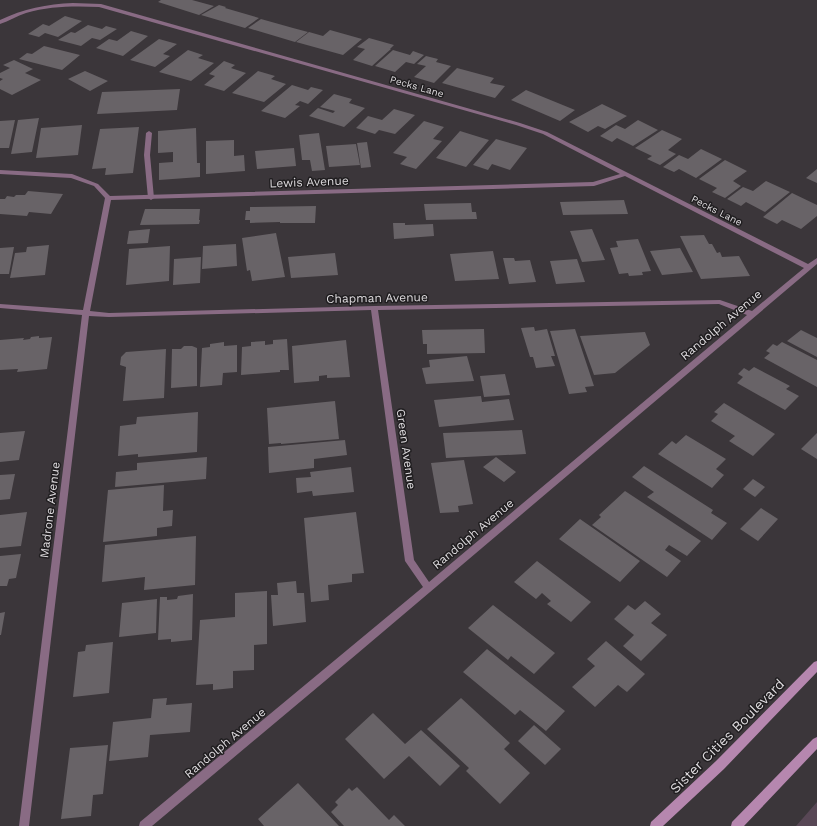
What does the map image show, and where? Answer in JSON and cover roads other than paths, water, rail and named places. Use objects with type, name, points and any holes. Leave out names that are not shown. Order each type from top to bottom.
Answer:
[{"type":"main road","name":"Sister Cities Boulevard","points":[[655,826],[720,765],[817,665]]},
{"type":"main road","points":[[736,826],[817,742]]},
{"type":"street","name":"Pecks Lane","points":[[0,22],[15,14],[45,6],[76,3],[99,5],[518,124],[545,133],[808,267]]},
{"type":"street","points":[[148,133],[147,155],[151,198]]},
{"type":"street","points":[[0,172],[72,176],[96,185],[108,198]]},
{"type":"street","name":"Lewis Avenue","points":[[108,198],[151,198],[594,184],[626,174]]},
{"type":"street","name":"Madrone Avenue","points":[[24,826],[86,314],[108,198]]},
{"type":"street","name":"Randolph Avenue","points":[[144,826],[322,678],[817,260]]},
{"type":"street","name":"Chapman Avenue","points":[[0,306],[109,316],[374,308],[720,302],[752,314]]},
{"type":"street","name":"Green Avenue","points":[[374,308],[410,561],[428,588]]}]
